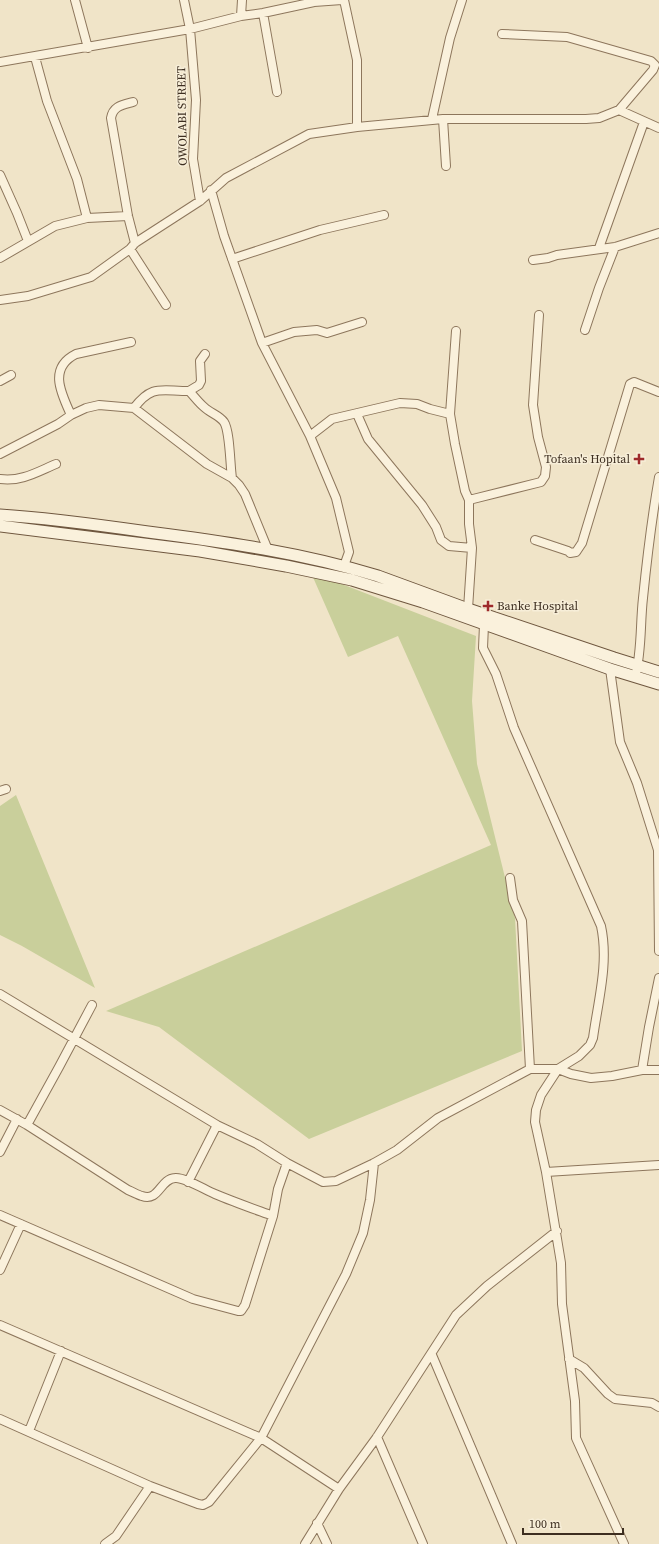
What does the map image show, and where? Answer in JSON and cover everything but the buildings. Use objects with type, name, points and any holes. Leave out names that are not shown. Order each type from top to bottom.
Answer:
[{"type":"street","points":[[76,0],[88,48]]},
{"type":"street","name":"OWOLABI STREET","points":[[184,0],[190,29],[196,100],[193,159],[200,201]]},
{"type":"street","points":[[241,16],[242,0]]},
{"type":"street","points":[[0,62],[88,48],[190,29],[241,16],[263,13],[314,1],[343,0],[357,60],[357,127]]},
{"type":"street","points":[[432,120],[450,38],[462,0]]},
{"type":"street","points":[[263,13],[277,92]]},
{"type":"street","points":[[0,300],[28,296],[91,277],[132,246],[200,201],[226,178],[309,134],[357,127],[443,119],[599,118],[619,110],[653,70],[655,65],[651,60],[567,37],[502,34]]},
{"type":"street","points":[[35,57],[47,101],[77,179],[87,218]]},
{"type":"street","points":[[133,102],[116,107],[112,111],[110,118],[132,246],[166,305]]},
{"type":"street","points":[[619,110],[659,128]]},
{"type":"street","points":[[443,119],[446,166]]},
{"type":"street","points":[[599,248],[644,122]]},
{"type":"street","points":[[0,175],[28,241]]},
{"type":"street","points":[[211,190],[224,236],[262,343],[310,436],[336,498],[349,552],[344,566]]},
{"type":"street","points":[[232,258],[320,230],[384,215]]},
{"type":"street","points":[[0,258],[55,226],[87,218],[128,216]]},
{"type":"street","points":[[533,260],[599,248],[615,247],[659,233]]},
{"type":"street","points":[[585,330],[615,247]]},
{"type":"street","points":[[469,500],[541,482],[545,476],[546,467],[538,437],[533,405],[539,315]]},
{"type":"street","points":[[262,343],[294,332],[317,330],[327,333],[362,322]]},
{"type":"street","points":[[456,331],[450,414],[465,491],[469,500],[469,524],[472,548],[468,609]]},
{"type":"street","points":[[71,414],[61,394],[59,375],[65,363],[70,357],[76,354],[131,342]]},
{"type":"street","points":[[134,408],[141,399],[153,391],[189,391],[199,385],[201,381],[200,361],[205,354]]},
{"type":"street","points":[[0,381],[11,376]]},
{"type":"street","points":[[535,540],[570,553],[576,552],[582,543],[630,384],[634,382],[659,392]]},
{"type":"street","points":[[189,391],[205,408],[218,416],[225,423],[230,445],[229,462],[232,478]]},
{"type":"street","points":[[310,436],[332,419],[339,416],[357,414],[400,403],[417,404],[450,414]]},
{"type":"street","points":[[0,454],[58,424],[71,414],[86,408],[99,406],[134,408],[207,464],[232,478],[245,494],[268,550]]},
{"type":"street","points":[[357,414],[368,439],[422,505],[436,527],[441,540],[449,546],[472,548]]},
{"type":"street","points":[[0,479],[20,479],[56,464]]},
{"type":"street","points":[[635,677],[638,666],[643,598],[659,477]]},
{"type":"street","points":[[0,515],[159,533],[268,550],[344,566],[378,576],[468,609],[659,672]]},
{"type":"street","points":[[0,526],[200,551],[286,566],[352,580],[423,602],[610,669],[659,684]]},
{"type":"street","points":[[484,625],[482,648],[496,674],[514,728],[598,919],[603,936],[603,970],[590,1045],[579,1056],[558,1069],[541,1095],[536,1110],[535,1122],[557,1231],[561,1263],[562,1304],[575,1401],[576,1438],[624,1544]]},
{"type":"street","points":[[610,669],[620,742],[637,783],[658,850],[659,951]]},
{"type":"street","points":[[510,878],[513,900],[522,921],[530,1069]]},
{"type":"street","points":[[642,1070],[659,978]]},
{"type":"street","points":[[0,994],[217,1125],[257,1144],[287,1163],[323,1182],[336,1181],[374,1163],[397,1150],[438,1118],[530,1069],[558,1069],[571,1074],[591,1078],[612,1076],[642,1070],[659,1070]]},
{"type":"street","points":[[27,1125],[92,1005]]},
{"type":"street","points":[[0,1110],[27,1125],[128,1190],[142,1196],[154,1196],[165,1182],[170,1179],[180,1178],[214,1194],[273,1216]]},
{"type":"street","points":[[0,1152],[17,1119]]},
{"type":"street","points":[[188,1182],[217,1125]]},
{"type":"street","points":[[0,1215],[193,1299],[241,1311],[245,1305],[273,1216],[278,1189],[287,1163]]},
{"type":"street","points":[[0,1419],[150,1486],[203,1505],[208,1502],[261,1438],[346,1274],[363,1233],[370,1200],[374,1163]]},
{"type":"street","points":[[546,1172],[659,1165]]},
{"type":"street","points":[[0,1270],[21,1224]]},
{"type":"street","points":[[305,1544],[339,1489],[378,1437],[456,1316],[487,1286],[557,1231]]},
{"type":"street","points":[[0,1325],[261,1438],[339,1489]]},
{"type":"street","points":[[29,1431],[61,1351]]},
{"type":"street","points":[[432,1355],[512,1544]]},
{"type":"street","points":[[569,1359],[584,1368],[608,1394],[615,1399],[652,1403],[659,1407]]},
{"type":"street","points":[[378,1437],[423,1544]]},
{"type":"street","points":[[105,1544],[116,1536],[150,1486]]},
{"type":"street","points":[[317,1523],[327,1544]]},
{"type":"green space","points":[[312,575],[339,583],[476,636],[472,701],[477,764],[515,918],[522,1051],[309,1139],[159,1027],[106,1011],[491,845],[398,636],[348,657]]},
{"type":"green space","points":[[16,795],[95,988],[0,935],[0,806]]},
{"type":"place","name":"Tofaan's Hopital","points":[[639,459]]},
{"type":"place","name":"Banke Hospital","points":[[488,606]]}]
